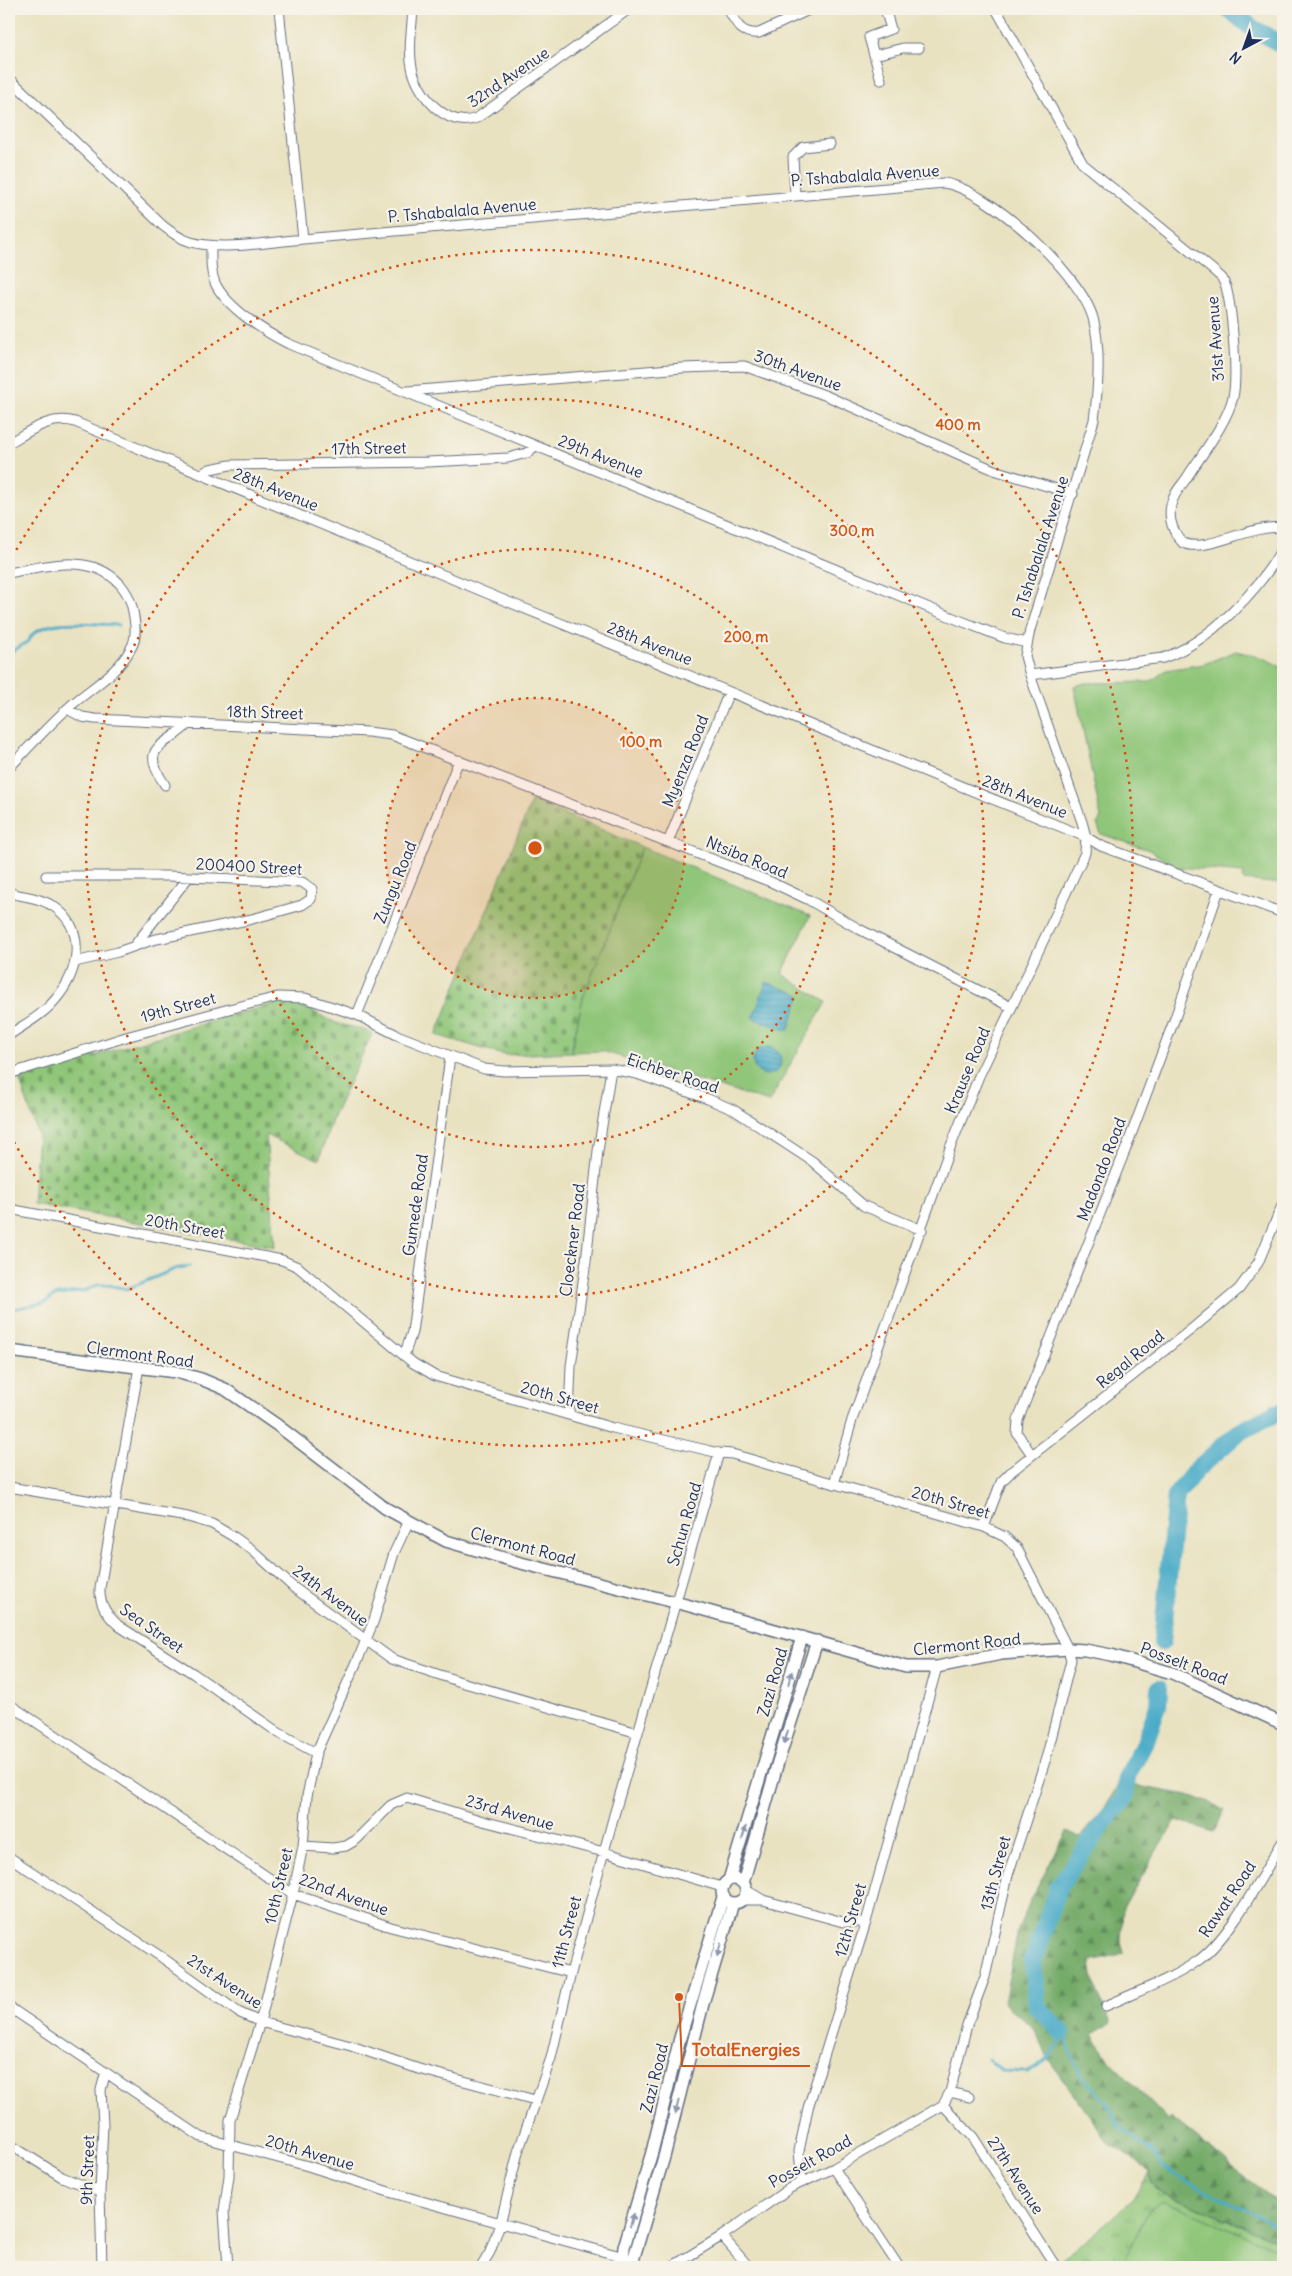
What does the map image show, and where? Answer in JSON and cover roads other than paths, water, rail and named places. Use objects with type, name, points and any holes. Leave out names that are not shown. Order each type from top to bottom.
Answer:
[{"type":"street","points":[[280,9],[303,239]]},
{"type":"street","name":"32nd Avenue","points":[[413,9],[412,66],[420,88],[429,100],[445,114],[464,121],[477,118],[629,9]]},
{"type":"street","points":[[728,9],[741,30],[752,34],[759,33],[811,9]]},
{"type":"street","points":[[881,80],[870,36],[891,29],[885,9]]},
{"type":"street","name":"31st Avenue","points":[[996,9],[1083,164],[1213,270],[1222,278],[1226,287],[1229,299],[1234,371],[1233,396],[1230,408],[1172,501],[1170,516],[1174,533],[1183,543],[1198,545],[1264,527],[1283,528]]},
{"type":"street","points":[[875,55],[903,48],[919,48]]},
{"type":"street","name":"P. Tshabalala Avenue","points":[[9,78],[162,225],[182,239],[211,246],[887,186],[944,183],[953,184],[975,194],[1034,239],[1054,259],[1083,296],[1093,317],[1095,329],[1097,380],[1095,413],[1073,494],[1027,643],[1025,656],[1030,675]]},
{"type":"street","points":[[795,195],[793,157],[803,147],[830,144]]},
{"type":"street","name":"29th Avenue","points":[[211,246],[212,270],[216,285],[226,298],[261,329],[289,344],[990,633],[1027,643]]},
{"type":"street","name":"30th Avenue","points":[[405,391],[682,368],[744,366],[827,396],[994,470],[1073,494]]},
{"type":"street","name":"28th Avenue","points":[[9,442],[48,422],[63,419],[84,426],[1086,837],[1101,846],[1283,913]]},
{"type":"street","name":"17th Street","points":[[201,474],[210,469],[230,465],[419,462],[508,458],[527,453],[535,446]]},
{"type":"street","points":[[1086,837],[1030,675],[1163,658],[1180,652],[1208,632],[1232,611],[1268,571],[1282,551]]},
{"type":"street","points":[[9,573],[66,563],[94,567],[114,577],[127,592],[131,601],[134,618],[132,647],[120,665],[67,709],[9,768]]},
{"type":"street","name":"Myenza Road","points":[[668,842],[730,692]]},
{"type":"street","name":"18th Street","points":[[67,709],[87,718],[382,734],[406,740],[459,760]]},
{"type":"street","points":[[165,785],[155,770],[155,752],[160,745],[188,724]]},
{"type":"street","name":"Ntsiba Road","points":[[459,760],[809,900],[860,929],[1011,1007]]},
{"type":"street","name":"Zungu Road","points":[[357,1015],[459,760]]},
{"type":"street","name":"Krause Road","points":[[834,1484],[852,1420],[950,1148],[1011,1007],[1080,864],[1084,853],[1086,837]]},
{"type":"street","name":"200400 Street","points":[[46,876],[168,876],[302,882],[312,889],[313,895],[308,902],[302,905],[75,962]]},
{"type":"street","points":[[134,946],[188,878]]},
{"type":"street","name":"Madondo Road","points":[[1032,1455],[1017,1433],[1018,1420],[1125,1150],[1175,1018],[1219,890]]},
{"type":"street","points":[[9,892],[41,900],[52,906],[65,917],[75,935],[77,945],[75,962],[66,984],[56,1000],[39,1015],[9,1035]]},
{"type":"street","name":"19th Street","points":[[9,1074],[126,1037],[278,997],[305,998],[357,1015]]},
{"type":"street","name":"Eichber Road","points":[[357,1015],[397,1035],[474,1066],[494,1070],[611,1069],[652,1079],[734,1110],[812,1161],[864,1206],[922,1230]]},
{"type":"street","name":"Gumede Road","points":[[404,1356],[412,1332],[450,1057]]},
{"type":"street","name":"Cloeckner Road","points":[[569,1414],[571,1366],[586,1261],[598,1151],[611,1069]]},
{"type":"street","name":"Regal Road","points":[[984,1527],[1001,1482],[1239,1289],[1258,1263],[1283,1203]]},
{"type":"street","name":"20th Street","points":[[9,1209],[282,1260],[305,1273],[422,1370],[452,1383],[569,1414],[627,1432],[719,1453],[732,1454],[984,1527],[1006,1537],[1017,1548],[1068,1648]]},
{"type":"street","name":"Clermont Road","points":[[9,1351],[188,1375],[225,1389],[277,1425],[385,1508],[408,1523],[441,1539],[472,1550],[676,1602],[817,1641],[887,1663],[937,1667],[1001,1654],[1068,1648]]},
{"type":"street","name":"Sea Street","points":[[139,1367],[100,1588],[102,1607],[119,1626],[194,1674],[279,1734],[316,1753]]},
{"type":"street","name":"Schun Road","points":[[676,1602],[719,1453]]},
{"type":"street","name":"24th Avenue","points":[[9,1487],[188,1518],[212,1524],[251,1549],[292,1587],[383,1654],[402,1664],[638,1733]]},
{"type":"street","name":"10th Street","points":[[228,2267],[224,2211],[229,2176],[230,2120],[260,2022],[293,1894],[304,1846],[307,1796],[316,1753],[366,1640],[391,1563],[408,1523]]},
{"type":"street","name":"11th Street","points":[[481,2267],[490,2252],[501,2221],[518,2152],[551,2058],[570,1973],[676,1602]]},
{"type":"street","name":"Zazi Road","points":[[631,2267],[664,2156],[802,1637]]},
{"type":"street","name":"Zazi Road","points":[[622,2263],[680,2038],[734,1892],[817,1641]]},
{"type":"street","name":"Posselt Road","points":[[1068,1648],[1112,1655],[1155,1667],[1283,1724]]},
{"type":"street","name":"13th Street","points":[[943,2105],[950,2092],[967,2025],[985,1977],[1008,1875],[1047,1755],[1071,1660],[1068,1648]]},
{"type":"street","name":"12th Street","points":[[802,2182],[799,2151],[808,2108],[866,1922],[937,1667]]},
{"type":"street","name":"22nd Avenue","points":[[9,1704],[293,1894],[390,1927],[570,1973]]},
{"type":"street","name":"23rd Avenue","points":[[304,1846],[333,1848],[346,1846],[356,1840],[391,1804],[407,1798],[527,1833],[604,1852],[734,1892],[843,1922],[866,1922]]},
{"type":"street","name":"Rawat Road","points":[[1106,2006],[1186,1968],[1213,1949],[1228,1929],[1283,1841]]},
{"type":"street","name":"21st Avenue","points":[[9,1857],[160,1956],[238,2012],[260,2022],[351,2046],[418,2070],[536,2100]]},
{"type":"street","name":"20th Avenue","points":[[9,2008],[200,2137],[229,2147],[308,2166],[389,2192],[501,2221],[631,2267]]},
{"type":"street","name":"9th Street","points":[[102,2267],[100,2192],[103,2124],[101,2090],[105,2074]]},
{"type":"street","points":[[950,2092],[969,2097]]},
{"type":"street","name":"Posselt Road","points":[[670,2267],[722,2236],[790,2188],[834,2168],[943,2105]]},
{"type":"street","name":"27th Avenue","points":[[943,2105],[974,2138],[1056,2267]]},
{"type":"street","points":[[9,2144],[62,2177],[100,2192]]},
{"type":"street","points":[[834,2168],[899,2267]]},
{"type":"street","points":[[722,2236],[749,2267]]},
{"type":"water","points":[[766,982],[801,995],[788,1031],[753,1018]]},
{"type":"water","points":[[767,1047],[777,1051],[781,1061],[777,1071],[767,1075],[757,1071],[753,1061],[757,1051]]},
{"type":"waterway","points":[[1229,9],[1252,28],[1283,45]]},
{"type":"waterway","points":[[9,653],[27,642],[32,634],[51,625],[74,623],[118,625]]},
{"type":"waterway","points":[[9,1310],[46,1302],[54,1296],[87,1290],[97,1285],[127,1289],[175,1269],[190,1266]]},
{"type":"waterway","points":[[1162,1642],[1176,1495],[1196,1470],[1238,1433],[1276,1413],[1283,1412]]},
{"type":"waterway","points":[[1062,2032],[1037,2007],[1033,1961],[1058,1887],[1105,1821],[1125,1798],[1127,1777],[1146,1740],[1158,1706],[1159,1689]]},
{"type":"waterway","points":[[1062,2032],[1081,2075],[1107,2103],[1118,2126],[1151,2151],[1161,2165],[1173,2175],[1254,2213],[1283,2231]]},
{"type":"waterway","points":[[988,2059],[1002,2071],[1027,2072],[1054,2051],[1062,2033]]},
{"type":"place","name":"TotalEnergies","points":[[679,1997]]}]
